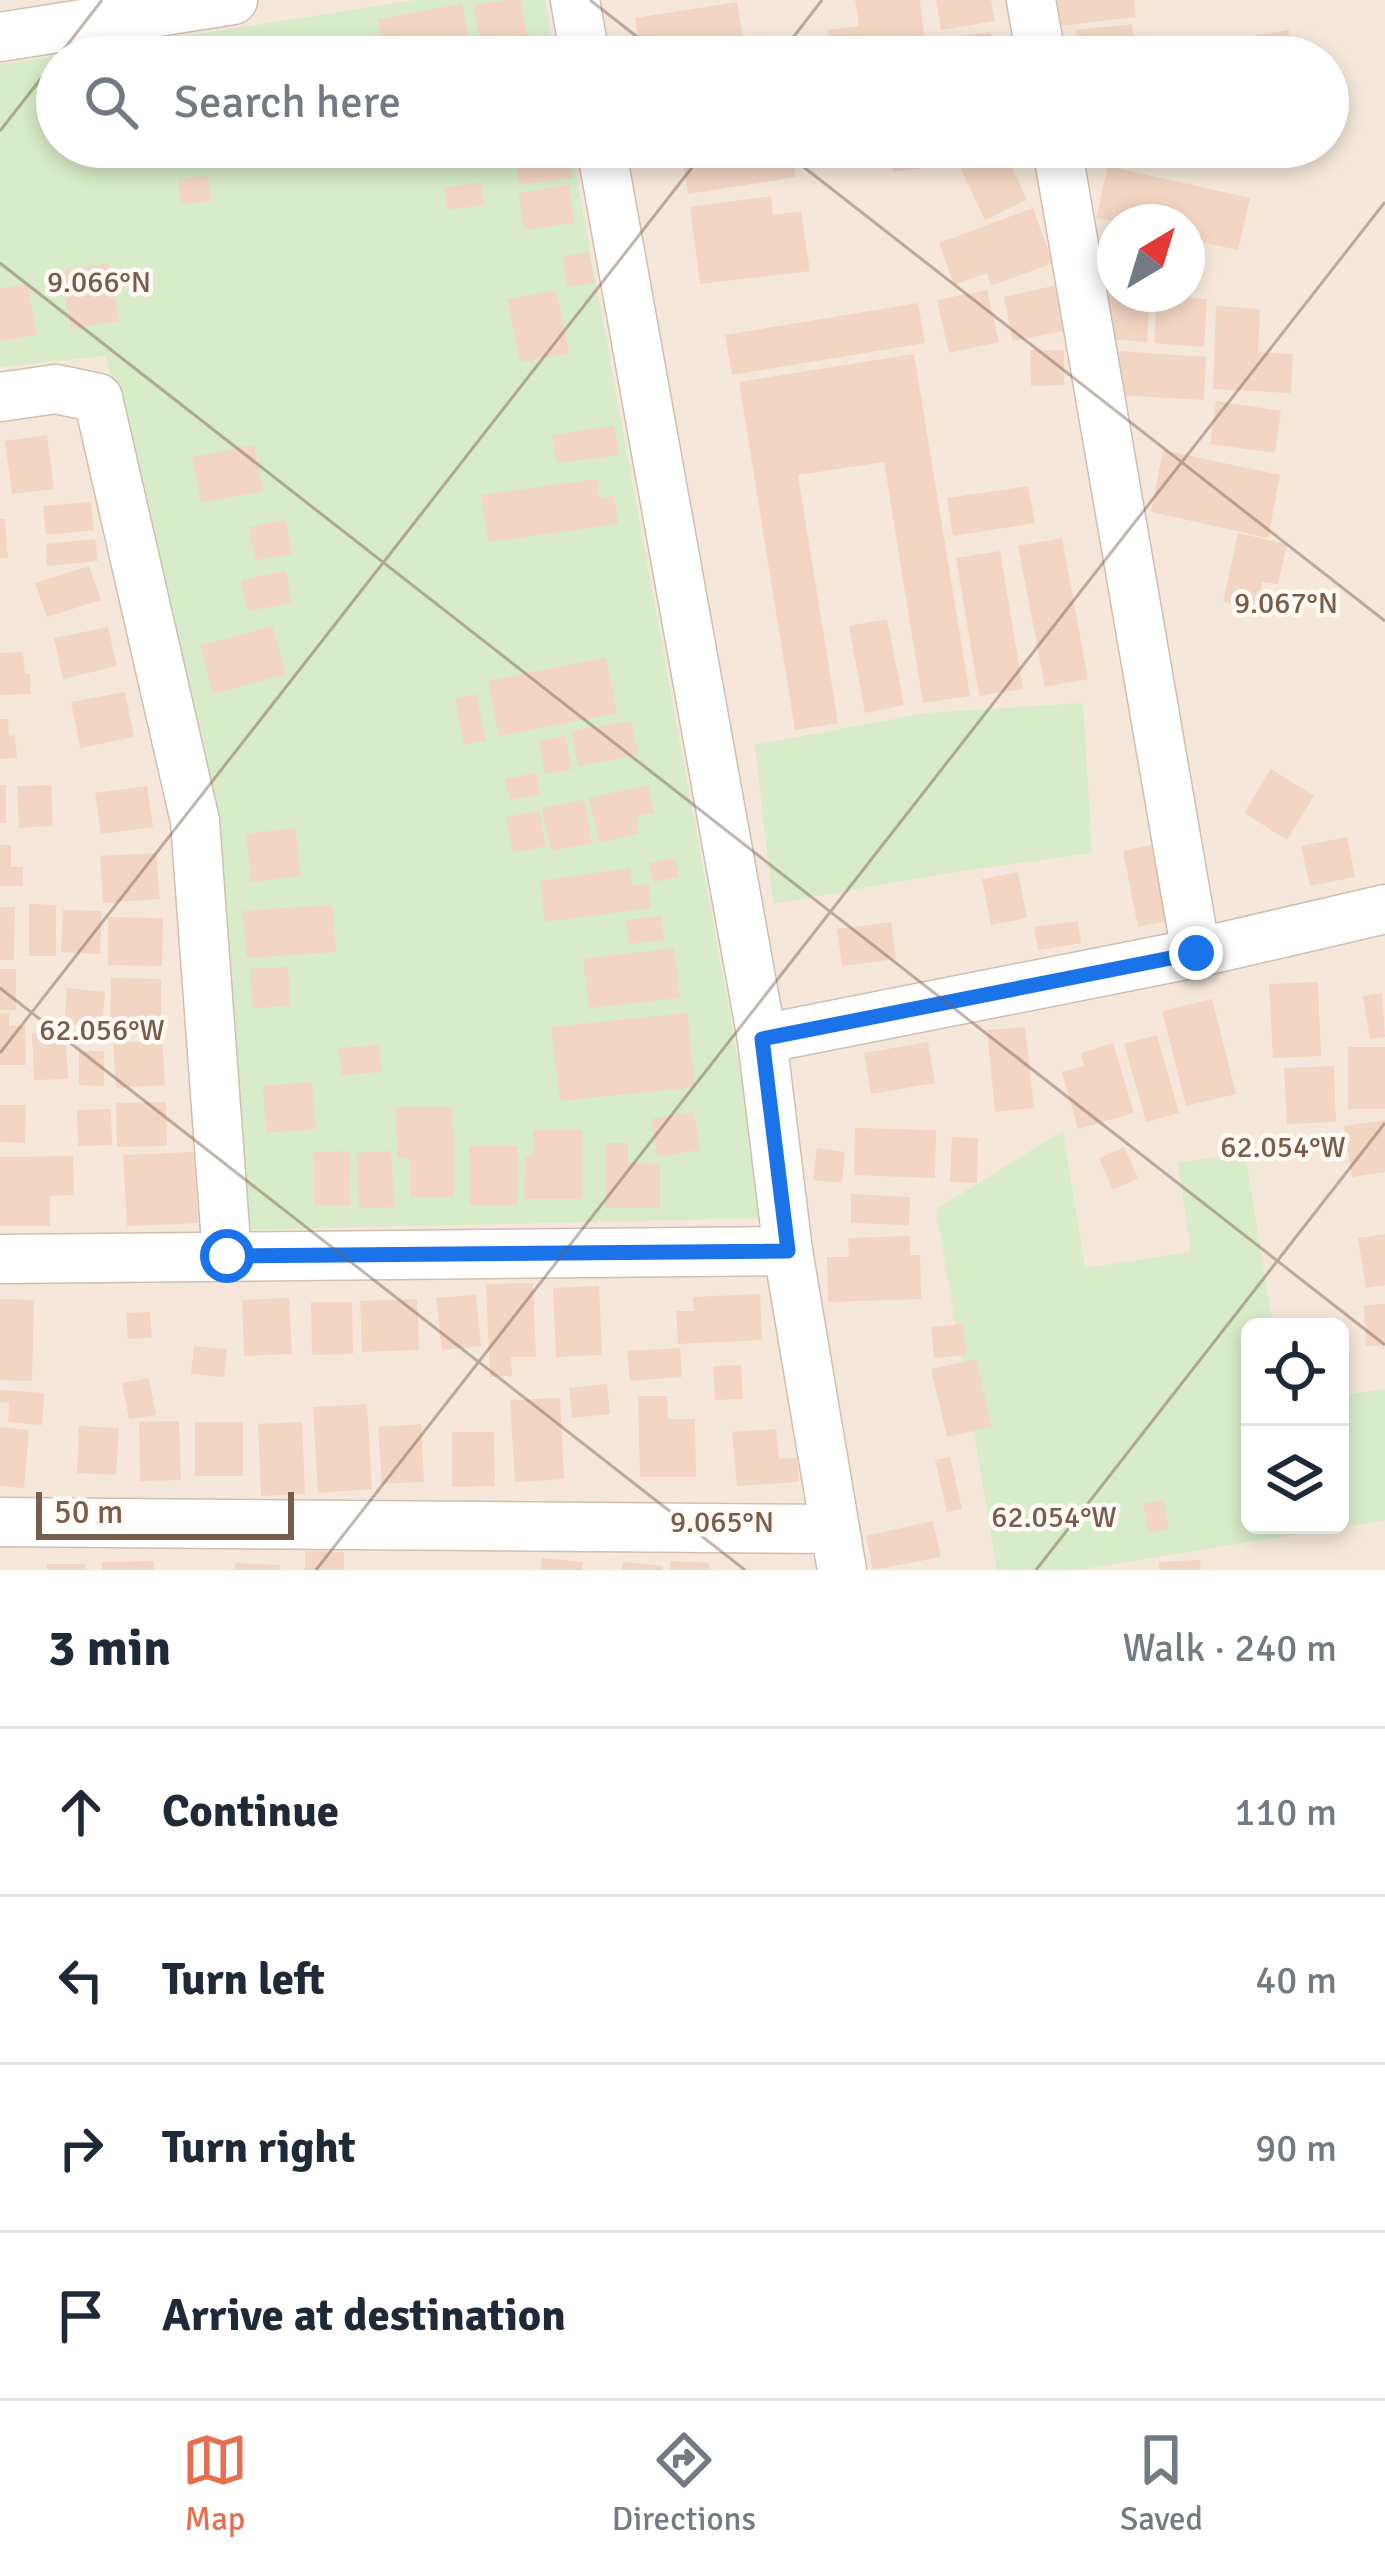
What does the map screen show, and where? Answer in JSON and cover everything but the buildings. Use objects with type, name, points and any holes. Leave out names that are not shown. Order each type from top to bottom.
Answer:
[{"type":"street","points":[[0,37],[233,0]]},
{"type":"street","points":[[574,0],[581,36]]},
{"type":"street","points":[[1031,0],[1037,36]]},
{"type":"street","points":[[0,1522],[838,1549],[788,1251],[762,1039],[605,168]]},
{"type":"street","points":[[1061,168],[1196,953]]},
{"type":"street","points":[[0,398],[56,389],[98,398],[195,821],[227,1256]]},
{"type":"street","points":[[762,1039],[1196,953],[1385,910]]},
{"type":"street","points":[[0,1259],[788,1251]]},
{"type":"shaded area","points":[[0,0],[1385,0],[1385,1570],[0,1570]]},
{"type":"green space","points":[[416,0],[545,0],[551,36],[186,36]]},
{"type":"green space","points":[[36,59],[36,168],[575,168],[767,1218],[245,1230],[212,824],[106,356],[0,367],[0,65]]},
{"type":"green space","points":[[1083,703],[1092,853],[773,904],[755,745],[926,713]]},
{"type":"green space","points":[[1063,1131],[1085,1268],[1191,1252],[1178,1163],[1245,1153],[1272,1318],[1241,1318],[1241,1534],[1298,1534],[1076,1570],[997,1570],[936,1209]]},
{"type":"green space","points":[[1385,1389],[1385,1520],[1349,1526],[1349,1394]]},
{"type":"route","points":[[227,1256],[788,1251],[762,1039],[1196,953]]}]
